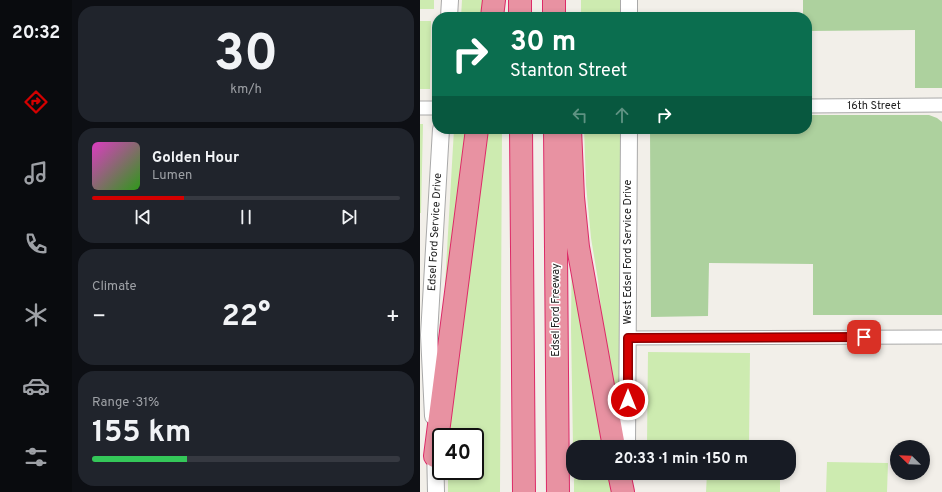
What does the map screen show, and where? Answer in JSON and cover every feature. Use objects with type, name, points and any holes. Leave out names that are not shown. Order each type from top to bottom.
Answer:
[{"type":"highway","points":[[493,12],[494,0]]},
{"type":"highway","points":[[520,0],[520,12]]},
{"type":"highway","points":[[554,0],[554,12]]},
{"type":"highway","points":[[569,0],[569,12]]},
{"type":"highway","points":[[439,428],[476,134]]},
{"type":"highway","points":[[521,134],[524,492]]},
{"type":"highway","name":"Edsel Ford Freeway","points":[[555,134],[558,492]]},
{"type":"highway","points":[[570,134],[573,197],[578,247],[613,440]]},
{"type":"highway","points":[[620,480],[623,492]]},
{"type":"street","points":[[449,12],[450,0]]},
{"type":"street","points":[[629,0],[629,12]]},
{"type":"street","name":"16th Street","points":[[812,106],[942,106]]},
{"type":"street","points":[[420,108],[432,108]]},
{"type":"street","name":"Edsel Ford Service Drive","points":[[433,428],[425,335],[441,134]]},
{"type":"street","name":"West Edsel Ford Service Drive","points":[[627,440],[629,134]]},
{"type":"street","points":[[628,338],[942,337]]},
{"type":"street","name":"Edsel Ford Service Drive","points":[[436,480],[436,492]]},
{"type":"street","points":[[627,480],[628,492]]},
{"type":"green space","points":[[420,0],[434,0],[434,9],[420,9]]},
{"type":"green space","points":[[462,0],[488,0],[487,12],[461,12]]},
{"type":"green space","points":[[581,0],[621,0],[621,12],[581,12]]},
{"type":"green space","points":[[803,0],[942,0],[942,88],[915,88],[915,30],[812,31],[812,12],[803,12]]},
{"type":"green space","points":[[420,21],[431,21],[430,89],[420,89]]},
{"type":"green space","points":[[812,115],[929,115],[942,122],[942,315],[813,315],[813,264],[709,263],[708,316],[651,317],[650,134],[812,134]]},
{"type":"green space","points":[[420,124],[423,124],[421,213],[420,213]]},
{"type":"green space","points":[[454,134],[472,134],[443,320]]},
{"type":"green space","points":[[485,134],[502,134],[500,492],[448,492],[448,480],[484,480],[484,428],[451,428]]},
{"type":"green space","points":[[584,134],[621,134],[621,416],[618,416],[603,327],[598,280],[591,238],[586,185]]},
{"type":"green space","points":[[572,234],[608,440],[573,440],[571,328]]},
{"type":"green space","points":[[648,352],[750,353],[749,440],[647,440]]},
{"type":"green space","points":[[827,462],[888,463],[887,492],[826,492]]},
{"type":"green space","points":[[574,480],[613,480],[614,492],[574,492]]},
{"type":"green space","points":[[707,480],[780,480],[780,492],[706,492]]},
{"type":"route","points":[[628,400],[628,338],[864,337]]}]
